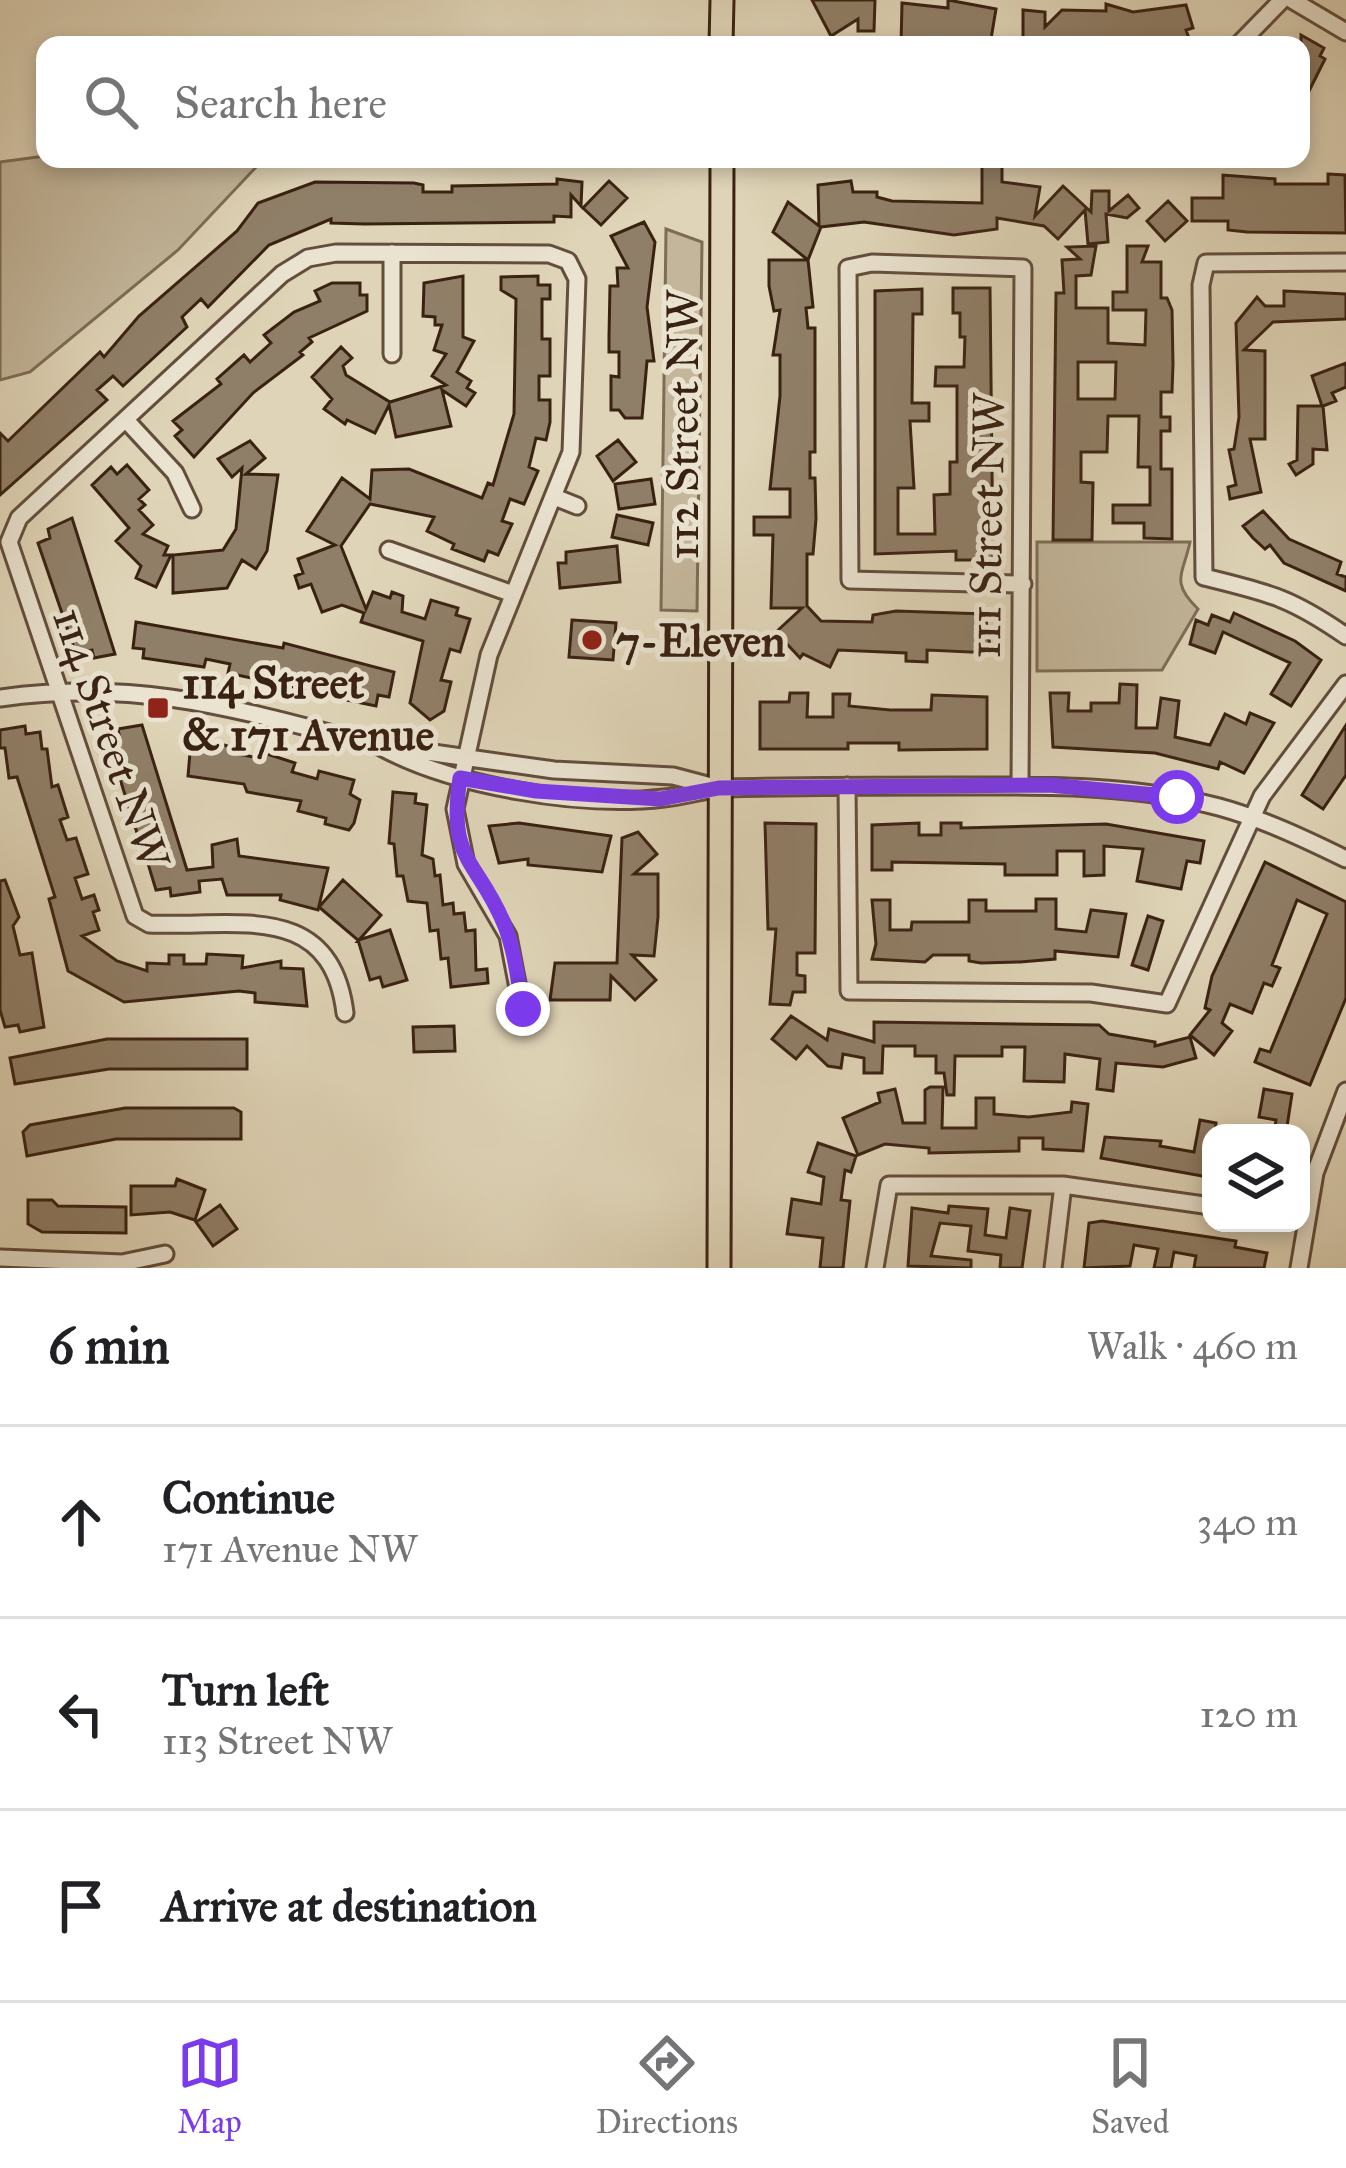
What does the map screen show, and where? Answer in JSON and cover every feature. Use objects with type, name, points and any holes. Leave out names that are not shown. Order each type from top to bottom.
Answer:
[{"type":"main road","points":[[722,0],[722,36]]},
{"type":"main road","name":"112 Street NW","points":[[719,1268],[722,168]]},
{"type":"street","points":[[1247,36],[1282,0]]},
{"type":"street","points":[[1292,0],[1346,32]]},
{"type":"street","points":[[392,253],[392,354]]},
{"type":"street","points":[[192,508],[175,473],[126,420],[293,266],[327,254],[549,254],[568,261],[577,279],[577,412],[557,498],[511,593],[488,655],[455,809],[461,851],[505,925],[523,1009]]},
{"type":"street","points":[[1346,262],[1206,263],[1201,285],[1204,577],[1269,590],[1297,602],[1346,636]]},
{"type":"street","name":"111 Street NW","points":[[1020,786],[1022,584],[1023,268],[872,263],[848,268],[850,580],[1022,584]]},
{"type":"street","name":"114 Street NW","points":[[126,420],[20,518],[9,536],[136,916],[148,924],[254,926],[308,939],[334,965],[345,1013]]},
{"type":"street","points":[[557,498],[577,506]]},
{"type":"street","points":[[388,550],[511,593]]},
{"type":"street","points":[[847,787],[849,991],[1090,993],[1167,1004],[1251,816],[1346,684]]},
{"type":"street","points":[[0,698],[57,690],[169,694],[379,746],[554,770],[673,776],[719,788]]},
{"type":"street","points":[[379,746],[410,764],[460,778],[593,796],[660,799],[719,788],[1020,786],[1138,791],[1251,816],[1346,859]]},
{"type":"street","points":[[1310,1195],[1346,1091]]},
{"type":"street","points":[[875,1268],[890,1185],[1063,1185],[1202,1206]]},
{"type":"street","points":[[1053,1268],[1063,1185]]},
{"type":"street","points":[[1299,1268],[1302,1232]]},
{"type":"street","points":[[0,1244],[1,1268]]},
{"type":"street","points":[[1,1258],[134,1262],[164,1254]]},
{"type":"shaded area","points":[[36,157],[36,168],[255,168],[178,250],[30,372],[0,380],[0,162]]},
{"type":"shaded area","points":[[666,229],[702,242],[697,611],[661,610]]},
{"type":"shaded area","points":[[1037,542],[1190,542],[1181,585],[1198,609],[1162,670],[1037,671]]},
{"type":"building","points":[[812,0],[875,0],[874,31],[858,31],[858,19],[831,36]]},
{"type":"building","points":[[948,0],[996,9],[992,36],[901,36],[902,3],[948,8]]},
{"type":"building","points":[[1106,4],[1133,12],[1186,5],[1193,28],[1186,30],[1188,36],[1023,36],[1023,10],[1045,12],[1045,27],[1062,10],[1106,11]]},
{"type":"building","points":[[1310,40],[1324,48],[1320,56],[1325,59],[1310,89]]},
{"type":"building","points":[[982,168],[1002,168],[1002,182],[1040,187],[1035,216],[1063,186],[1091,212],[1092,191],[1109,191],[1109,211],[1128,195],[1139,208],[1127,218],[1106,214],[1108,242],[1088,244],[1085,210],[1058,239],[1044,226],[997,218],[997,229],[954,235],[864,222],[821,227],[808,260],[773,232],[788,202],[819,226],[818,185],[851,181],[853,192],[877,192],[877,197],[892,201],[982,203]]},
{"type":"building","points":[[1328,174],[1345,175],[1346,233],[1247,232],[1228,230],[1228,221],[1192,221],[1192,198],[1223,198],[1223,175],[1275,179],[1275,184],[1328,184]]},
{"type":"building","points":[[557,179],[582,182],[581,206],[571,195],[571,217],[554,216],[554,222],[365,224],[331,223],[331,219],[269,245],[208,307],[201,299],[182,317],[187,327],[123,386],[113,376],[97,390],[107,400],[0,495],[0,433],[8,441],[100,352],[104,357],[139,316],[237,231],[258,203],[315,182],[414,183],[423,185],[423,192],[452,192],[452,186],[557,184]]},
{"type":"building","points":[[609,181],[627,198],[601,225],[583,208]]},
{"type":"building","points":[[1168,201],[1187,221],[1165,241],[1147,221]]},
{"type":"building","points":[[644,222],[655,242],[647,307],[654,361],[647,361],[642,418],[625,418],[619,410],[611,410],[611,376],[619,377],[619,352],[609,352],[610,286],[618,286],[617,268],[628,268],[611,236]]},
{"type":"building","points":[[1096,246],[1091,275],[1076,276],[1076,308],[1108,308],[1108,343],[1145,345],[1146,310],[1113,310],[1113,292],[1127,292],[1127,246],[1148,246],[1142,262],[1161,262],[1161,298],[1167,298],[1172,310],[1172,392],[1161,392],[1161,417],[1170,417],[1170,431],[1161,431],[1161,469],[1172,469],[1172,539],[1144,538],[1144,523],[1113,523],[1113,505],[1150,505],[1150,467],[1138,467],[1139,416],[1108,416],[1107,452],[1081,452],[1081,482],[1093,483],[1092,540],[1053,540],[1056,293],[1064,293],[1062,260],[1080,259],[1067,247]],"holes":[[[1078,362],[1116,362],[1115,399],[1078,399]]]},
{"type":"building","points":[[769,260],[808,260],[813,307],[806,308],[808,328],[815,328],[815,452],[810,452],[810,478],[815,478],[816,519],[813,554],[807,554],[807,606],[821,621],[872,622],[873,615],[896,611],[985,614],[991,653],[927,650],[927,662],[906,661],[906,653],[838,650],[830,667],[803,654],[800,658],[776,632],[802,608],[771,608],[773,535],[754,535],[754,517],[790,517],[790,489],[770,489],[780,396],[780,355],[773,355],[780,310],[774,311]]},
{"type":"building","points":[[463,276],[463,337],[474,341],[457,372],[471,381],[467,388],[475,393],[466,406],[442,390],[451,426],[396,437],[389,405],[375,433],[347,420],[345,424],[324,409],[332,399],[312,377],[341,347],[352,358],[343,366],[346,375],[390,402],[446,385],[432,376],[446,354],[434,350],[442,325],[435,325],[435,317],[423,316],[424,283]]},
{"type":"building","points":[[538,276],[538,285],[550,285],[550,299],[542,299],[542,339],[550,339],[550,376],[539,376],[539,400],[550,400],[550,422],[546,440],[536,438],[529,467],[538,471],[524,504],[510,499],[502,521],[512,524],[498,555],[488,551],[484,561],[452,549],[454,544],[427,531],[434,517],[370,504],[341,546],[366,609],[373,592],[390,598],[392,592],[403,596],[402,612],[425,619],[431,600],[458,608],[456,615],[470,619],[460,652],[450,649],[441,680],[451,682],[444,711],[430,720],[410,703],[423,641],[361,622],[364,613],[342,605],[322,612],[311,584],[299,588],[295,576],[303,573],[298,559],[335,545],[307,531],[342,478],[370,499],[372,470],[409,469],[482,498],[488,483],[493,485],[514,414],[516,299],[501,290],[501,277]]},
{"type":"building","points":[[332,283],[360,283],[360,295],[367,295],[367,311],[309,338],[312,342],[300,352],[303,355],[253,393],[194,457],[175,436],[182,430],[173,421],[221,384],[217,379],[244,355],[250,362],[271,343],[264,335],[294,312],[320,301],[315,291]]},
{"type":"building","points":[[953,288],[990,288],[993,560],[956,560],[956,551],[875,554],[875,291],[922,289],[922,314],[913,314],[912,403],[929,403],[929,421],[910,421],[914,488],[898,488],[898,534],[935,534],[934,495],[950,494],[950,462],[957,462],[957,386],[935,386],[936,367],[964,367],[965,337],[960,337],[960,313],[953,313]]},
{"type":"building","points":[[1284,291],[1346,294],[1346,319],[1273,322],[1244,350],[1265,351],[1265,439],[1250,439],[1261,492],[1230,499],[1228,487],[1236,485],[1229,450],[1234,449],[1239,417],[1236,323],[1257,297],[1265,306],[1284,306]]},
{"type":"building","points":[[1346,363],[1346,387],[1332,393],[1336,401],[1323,406],[1327,450],[1313,449],[1313,464],[1296,475],[1289,464],[1297,460],[1298,406],[1322,406],[1312,376]]},
{"type":"building","points":[[618,440],[636,462],[613,481],[597,456]]},
{"type":"building","points":[[250,441],[265,458],[246,474],[278,475],[267,551],[256,569],[242,560],[227,588],[173,593],[173,555],[223,550],[236,529],[242,468],[232,477],[218,459]]},
{"type":"building","points":[[127,465],[149,490],[139,499],[145,505],[139,510],[153,525],[143,534],[168,546],[164,555],[171,555],[156,587],[136,578],[141,566],[116,541],[129,528],[92,485],[111,467],[117,474]]},
{"type":"building","points":[[651,479],[655,504],[619,509],[615,484]]},
{"type":"building","points":[[1263,511],[1289,539],[1341,562],[1337,574],[1346,577],[1346,591],[1284,563],[1270,545],[1265,549],[1253,538],[1243,526]]},
{"type":"building","points":[[617,515],[653,523],[648,545],[612,537]]},
{"type":"building","points":[[72,518],[115,654],[94,658],[92,650],[76,654],[38,543],[50,538],[48,529]]},
{"type":"building","points":[[617,546],[620,582],[560,588],[558,563],[566,563],[566,552]]},
{"type":"building","points":[[1234,613],[1295,641],[1321,660],[1291,706],[1271,694],[1290,663],[1223,632],[1215,653],[1190,644],[1196,620],[1208,625],[1212,615],[1230,622]]},
{"type":"building","name":"7-Eleven","points":[[572,620],[616,623],[613,660],[569,657]]},
{"type":"building","points":[[136,622],[283,648],[284,643],[394,672],[389,697],[378,695],[376,706],[342,699],[344,691],[321,686],[319,693],[285,686],[287,677],[263,671],[261,680],[228,673],[230,664],[206,659],[204,667],[143,658],[144,649],[133,648]]},
{"type":"building","points":[[1120,684],[1137,685],[1136,728],[1157,728],[1161,698],[1179,701],[1175,737],[1210,745],[1225,714],[1246,724],[1250,713],[1274,723],[1244,773],[1220,762],[1218,769],[1155,753],[1053,747],[1050,693],[1069,693],[1068,711],[1091,711],[1091,703],[1119,703]]},
{"type":"building","points":[[790,693],[808,693],[807,717],[833,717],[833,694],[850,694],[849,706],[890,710],[931,710],[932,695],[987,697],[987,749],[899,750],[899,743],[848,743],[848,749],[760,749],[760,702],[789,702]]},
{"type":"building","points":[[142,725],[187,870],[213,867],[212,845],[237,839],[239,856],[328,868],[318,910],[280,900],[281,895],[227,895],[222,879],[199,881],[200,892],[171,896],[170,888],[156,890],[146,857],[156,854],[148,832],[138,836],[108,741],[120,739],[118,729]]},
{"type":"building","points":[[1346,725],[1346,775],[1323,809],[1302,795]]},
{"type":"building","points":[[25,726],[26,734],[40,732],[42,749],[47,749],[52,787],[58,785],[68,817],[60,820],[67,840],[76,838],[88,874],[75,878],[82,899],[94,895],[99,910],[93,912],[99,930],[82,936],[117,961],[147,971],[147,963],[169,964],[169,955],[184,955],[184,964],[206,964],[207,954],[243,956],[242,968],[281,961],[281,968],[303,969],[307,1006],[255,1002],[255,993],[239,991],[124,1002],[68,971],[49,899],[55,897],[17,777],[9,778],[5,748],[0,748],[0,730]]},
{"type":"building","points":[[208,740],[234,748],[233,753],[259,758],[261,752],[295,763],[292,772],[317,779],[319,771],[354,780],[350,794],[360,800],[354,823],[349,830],[325,824],[326,818],[298,811],[301,801],[247,792],[244,784],[188,776],[191,741]]},
{"type":"building","points":[[393,792],[416,794],[415,803],[427,805],[422,855],[433,859],[435,876],[440,875],[443,905],[453,903],[454,914],[464,913],[466,931],[475,930],[476,970],[487,969],[488,983],[451,987],[448,958],[441,959],[438,930],[430,931],[427,903],[408,901],[403,876],[397,876],[394,844],[389,843]]},
{"type":"building","points":[[519,823],[611,836],[602,872],[528,865],[528,859],[499,863],[489,826]]},
{"type":"building","points":[[765,823],[816,824],[815,953],[797,953],[797,975],[805,976],[805,992],[793,992],[790,1005],[770,1004],[776,929],[768,929]]},
{"type":"building","points":[[919,823],[919,835],[941,835],[941,823],[961,823],[961,828],[1106,824],[1204,841],[1200,863],[1187,861],[1181,889],[1137,881],[1143,849],[1104,846],[1104,875],[1084,876],[1084,851],[1057,851],[1057,875],[1005,875],[1005,864],[892,862],[892,870],[872,870],[872,825]]},
{"type":"building","points":[[638,832],[657,854],[634,874],[658,874],[658,917],[654,956],[632,955],[656,980],[635,1000],[611,976],[610,1000],[550,1000],[555,963],[617,963],[622,838]]},
{"type":"building","points":[[1265,862],[1346,902],[1346,998],[1310,1085],[1255,1062],[1260,1049],[1270,1052],[1327,914],[1297,900],[1272,965],[1280,968],[1272,986],[1264,983],[1252,1013],[1230,1004],[1222,1023],[1232,1031],[1214,1055],[1190,1035],[1210,1010],[1205,1008],[1212,976]]},
{"type":"building","points":[[5,880],[19,917],[13,926],[20,955],[32,953],[44,1027],[20,1032],[18,1025],[5,1027],[0,1010],[0,881]]},
{"type":"building","points":[[343,880],[381,915],[359,940],[390,930],[407,980],[383,987],[380,977],[370,980],[358,940],[319,907]]},
{"type":"building","points":[[1036,899],[1056,899],[1056,929],[1086,932],[1091,910],[1126,914],[1118,957],[1055,951],[1055,959],[1020,962],[981,963],[969,961],[969,955],[933,955],[925,962],[872,959],[876,944],[872,900],[890,900],[890,930],[911,930],[912,922],[969,922],[969,900],[986,900],[986,911],[1036,911]]},
{"type":"building","points":[[1148,916],[1163,921],[1148,970],[1132,965]]},
{"type":"building","points":[[791,1016],[827,1040],[829,1029],[874,1042],[874,1022],[1099,1025],[1109,1034],[1155,1042],[1155,1046],[1190,1037],[1196,1058],[1163,1067],[1116,1063],[1113,1091],[1097,1089],[1100,1059],[1065,1054],[1064,1082],[1024,1081],[1025,1047],[1002,1047],[1002,1056],[955,1056],[954,1095],[947,1095],[944,1073],[936,1073],[936,1056],[915,1056],[915,1046],[883,1046],[882,1073],[864,1073],[864,1058],[843,1054],[841,1068],[828,1066],[807,1046],[796,1059],[772,1039]]},
{"type":"building","points":[[454,1026],[455,1051],[414,1052],[413,1027]]},
{"type":"building","points":[[107,1039],[247,1039],[247,1069],[109,1069],[15,1084],[10,1058]]},
{"type":"building","points":[[943,1087],[942,1128],[976,1128],[976,1098],[994,1098],[994,1114],[1029,1117],[1071,1112],[1072,1102],[1088,1104],[1083,1151],[1043,1149],[1043,1138],[1019,1138],[1019,1151],[929,1153],[929,1148],[885,1144],[858,1155],[843,1118],[880,1102],[878,1093],[895,1089],[903,1123],[925,1123],[925,1090]]},
{"type":"building","points":[[1264,1089],[1292,1094],[1287,1124],[1259,1117]]},
{"type":"building","points":[[125,1108],[234,1108],[241,1112],[241,1139],[116,1139],[27,1156],[23,1132],[30,1125]]},
{"type":"building","points":[[1200,1120],[1216,1123],[1202,1124],[1202,1176],[1101,1158],[1105,1137],[1161,1141],[1160,1146],[1194,1152]]},
{"type":"building","points":[[818,1143],[856,1156],[851,1172],[845,1170],[841,1200],[850,1201],[843,1268],[820,1268],[823,1238],[787,1234],[792,1199],[821,1204],[824,1177],[808,1172]]},
{"type":"building","points":[[177,1179],[205,1190],[195,1220],[170,1212],[131,1215],[131,1186],[175,1186]]},
{"type":"building","points":[[28,1200],[52,1200],[58,1206],[126,1207],[126,1233],[42,1232],[28,1224]]},
{"type":"building","points":[[220,1205],[237,1229],[213,1246],[196,1222]]},
{"type":"building","points":[[949,1206],[988,1209],[985,1235],[1006,1238],[1010,1208],[1030,1211],[1022,1268],[1000,1268],[1001,1255],[968,1251],[971,1226],[940,1223],[931,1256],[971,1260],[971,1268],[908,1266],[912,1208],[948,1213]]},
{"type":"building","points":[[1089,1223],[1236,1241],[1235,1247],[1267,1253],[1264,1268],[1194,1268],[1196,1256],[1174,1252],[1171,1268],[1154,1268],[1158,1249],[1134,1245],[1130,1266],[1084,1268]]},
{"type":"place","name":"7-Eleven","points":[[592,640]]},
{"type":"place","name":"114 Street & 171 Avenue","points":[[158,708]]},
{"type":"route","points":[[523,1009],[505,925],[461,851],[455,809],[460,778],[536,791],[660,799],[719,788],[1049,785],[1177,797]]}]
